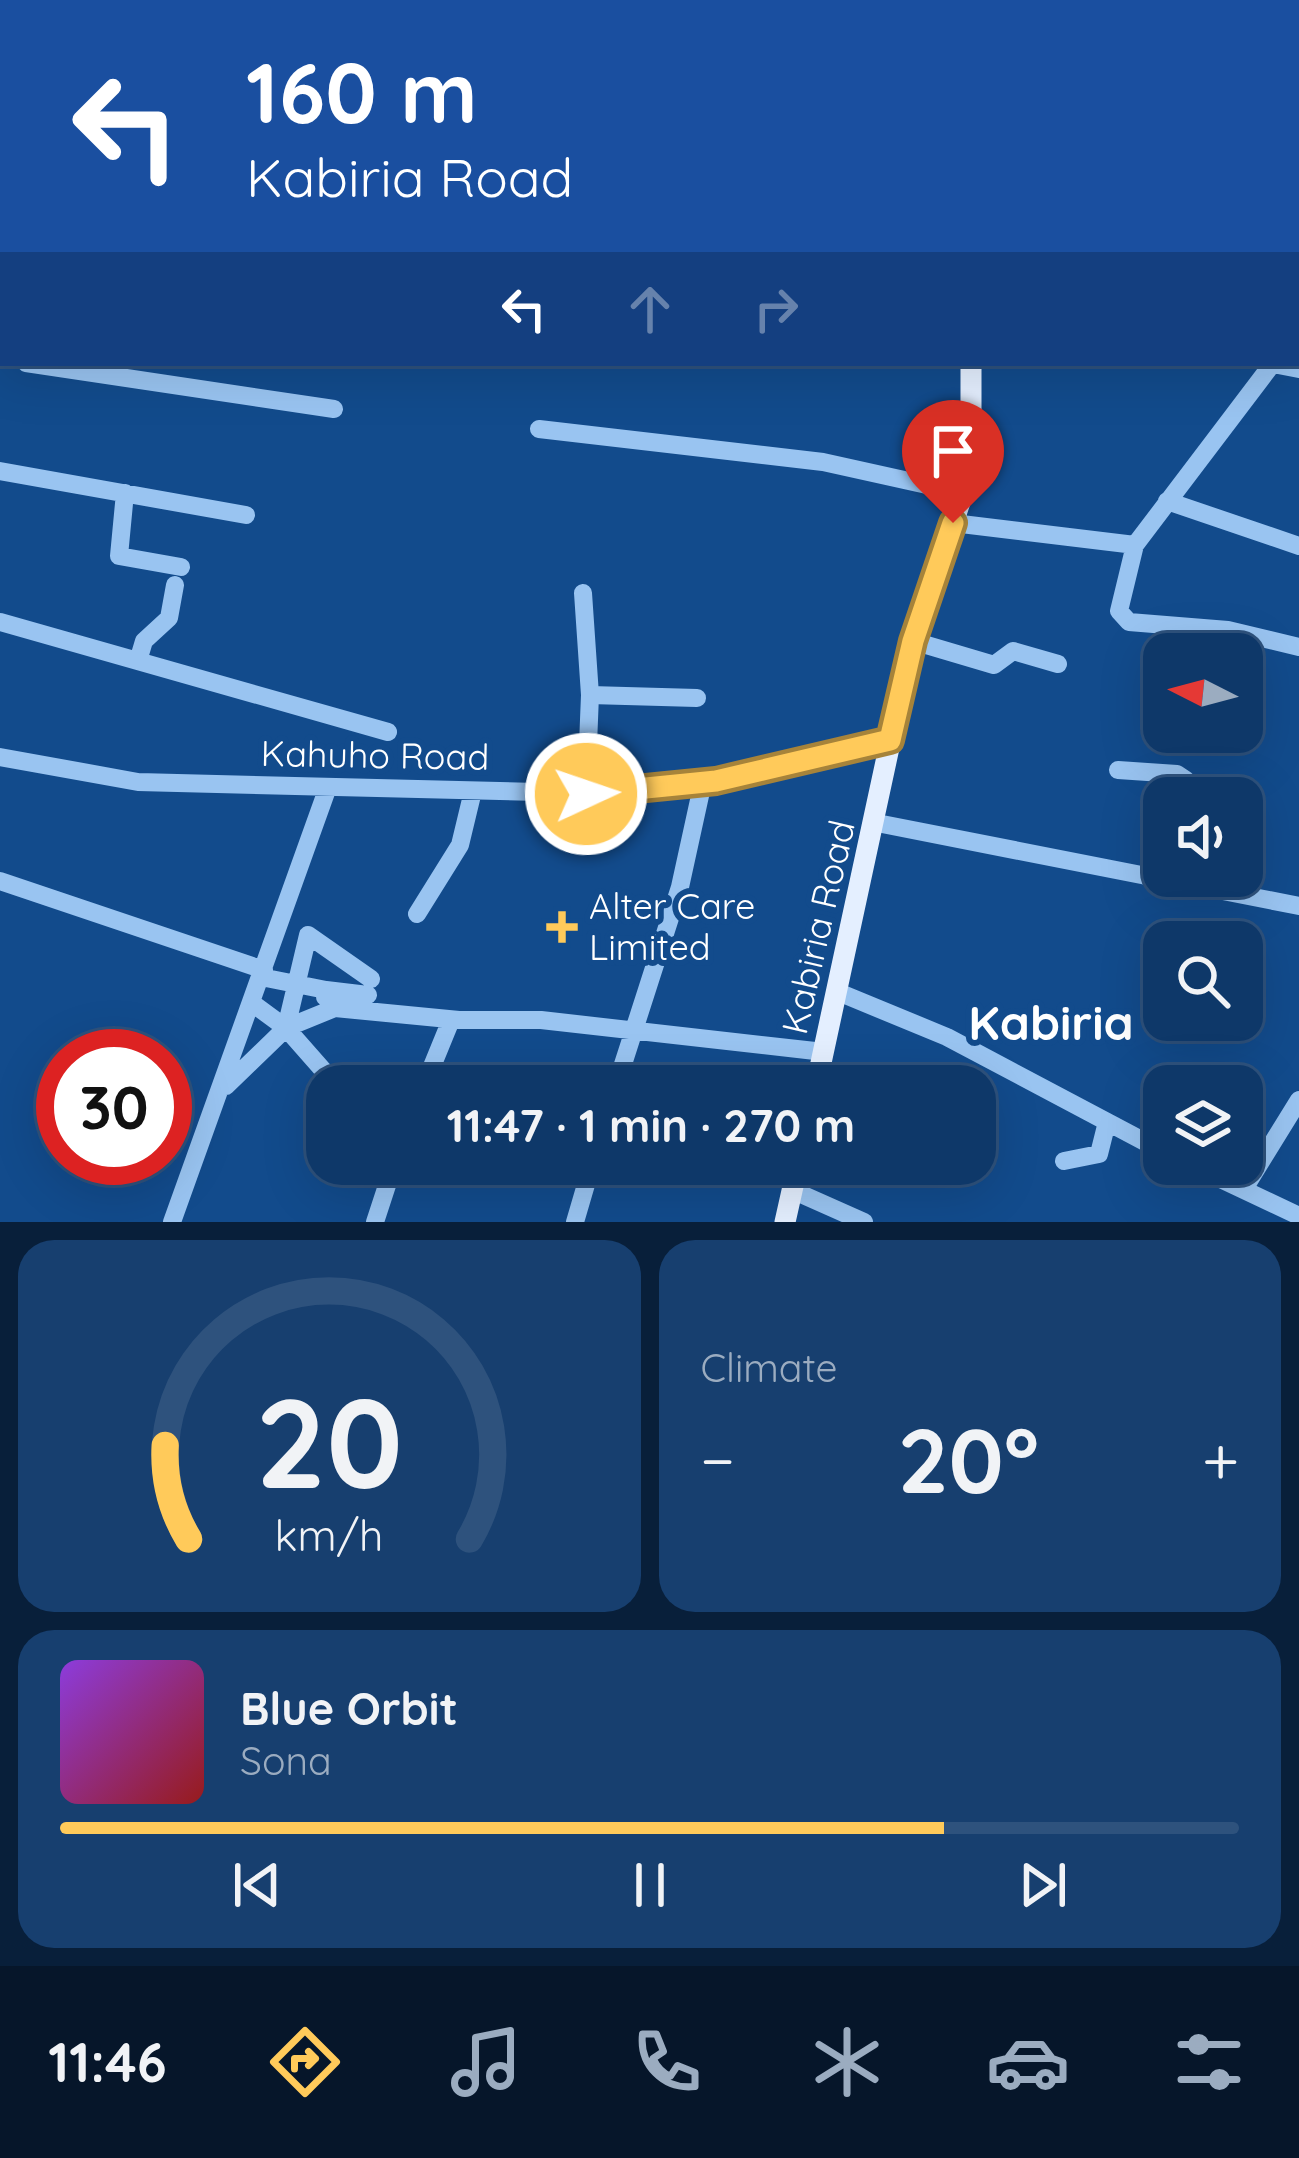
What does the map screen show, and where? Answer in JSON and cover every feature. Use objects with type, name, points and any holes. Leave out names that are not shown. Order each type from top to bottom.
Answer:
[{"type":"main road","name":"Kabiria Road","points":[[821,1065],[913,641],[963,493],[971,428],[971,366]]},
{"type":"main road","points":[[785,1222],[793,1185]]},
{"type":"street","points":[[46,366],[334,409]]},
{"type":"street","points":[[1270,366],[1135,545],[1121,617],[1228,630],[1299,647]]},
{"type":"street","points":[[539,429],[823,462],[963,493]]},
{"type":"street","points":[[0,471],[246,515]]},
{"type":"street","points":[[125,493],[119,556],[178,576],[169,618],[144,640],[138,661]]},
{"type":"street","points":[[1167,500],[1299,546]]},
{"type":"street","points":[[953,523],[1135,545]]},
{"type":"street","points":[[583,592],[590,695],[586,794]]},
{"type":"street","points":[[0,622],[388,732]]},
{"type":"street","points":[[913,641],[994,665],[1012,651],[1058,664]]},
{"type":"street","points":[[590,695],[697,698]]},
{"type":"street","name":"Kahuho Road","points":[[0,757],[138,782],[586,794],[703,782],[890,740]]},
{"type":"street","points":[[1118,770],[1181,777]]},
{"type":"street","points":[[622,1065],[680,886],[703,782]]},
{"type":"street","points":[[172,1222],[328,787]]},
{"type":"street","points":[[417,914],[460,845],[473,790]]},
{"type":"street","points":[[877,823],[1143,873]]},
{"type":"street","points":[[0,881],[262,974],[298,984],[326,990],[369,987],[308,935],[298,984],[286,1028]]},
{"type":"street","points":[[1257,897],[1299,906]]},
{"type":"street","points":[[322,1014],[326,990]]},
{"type":"street","points":[[838,992],[947,1037],[1143,1141]]},
{"type":"street","points":[[252,1003],[286,1028],[319,1065]]},
{"type":"street","points":[[223,1090],[286,1028],[335,1008],[451,1020],[541,1020],[632,1034],[728,1039],[824,1052]]},
{"type":"street","points":[[433,1065],[451,1020]]},
{"type":"street","points":[[1244,1190],[1299,1100]]},
{"type":"street","points":[[1064,1161],[1100,1154],[1107,1122]]},
{"type":"street","points":[[375,1222],[387,1185]]},
{"type":"street","points":[[575,1222],[586,1185]]},
{"type":"street","points":[[1233,1185],[1299,1216]]},
{"type":"street","points":[[792,1190],[864,1222]]},
{"type":"place","name":"Alter Care Limited","points":[[562,927]]},
{"type":"district","name":"Kabiria","points":[[1051,1023]]},
{"type":"route","points":[[586,794],[716,781],[890,740],[913,641],[953,523]]}]
